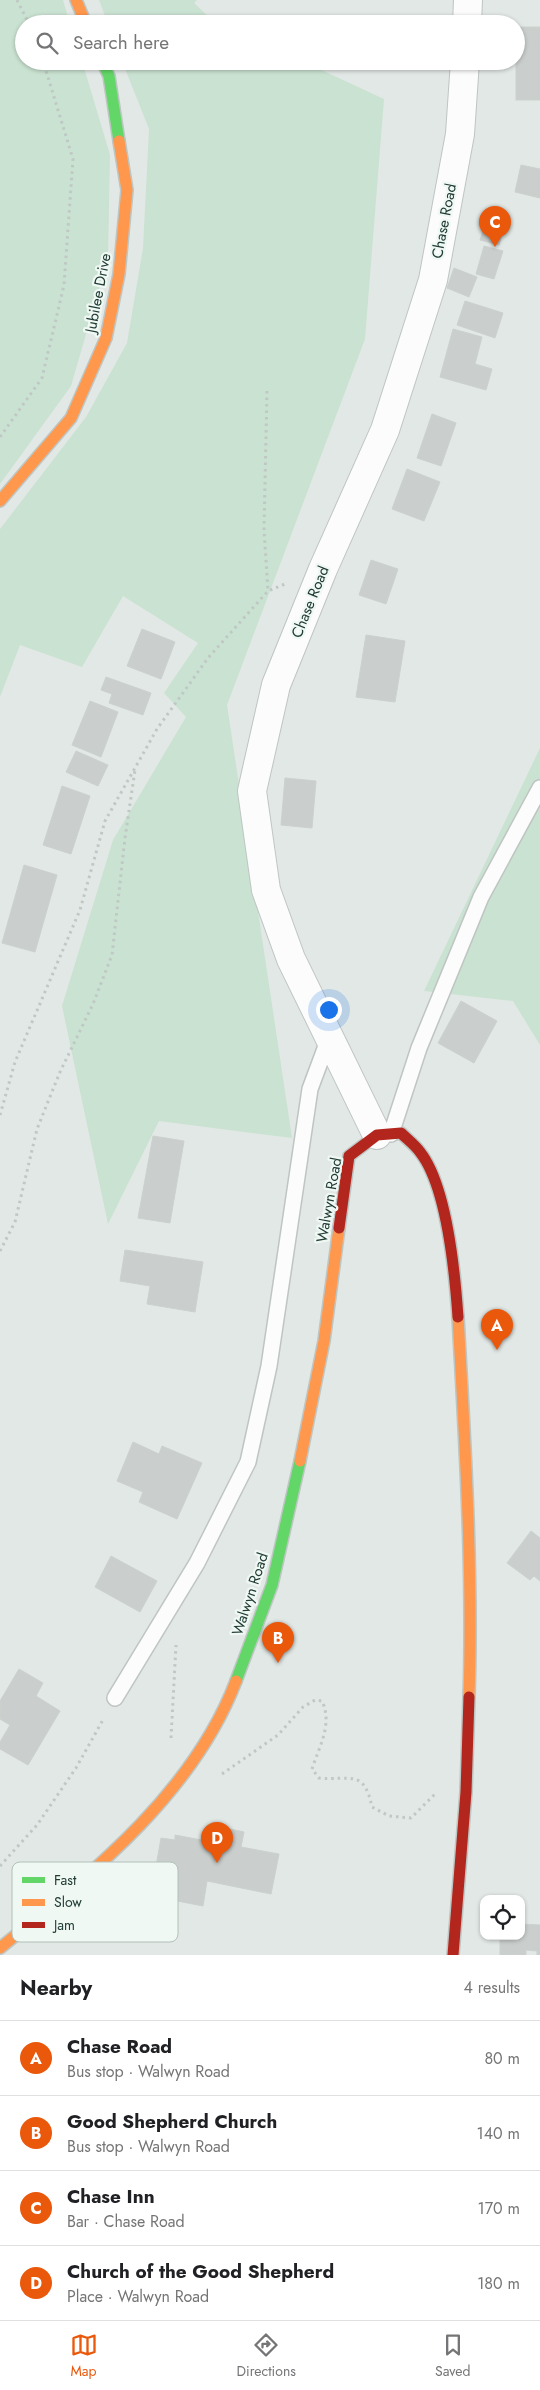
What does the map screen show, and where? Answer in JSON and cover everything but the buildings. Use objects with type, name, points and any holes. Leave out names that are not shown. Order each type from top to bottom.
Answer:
[{"type":"main road","points":[[76,0],[82,15]]},
{"type":"main road","name":"Jubilee Drive","points":[[0,501],[71,418],[106,338],[119,274],[127,190],[109,76],[106,70]]},
{"type":"main road","points":[[384,1134],[401,1133],[421,1153],[435,1180],[446,1221],[457,1304],[468,1502],[470,1624],[464,1808],[452,1955]]},
{"type":"main road","name":"Walwyn Road","points":[[101,1862],[125,1840],[183,1774],[207,1741],[226,1707],[272,1585],[324,1341],[349,1156],[384,1134]]},
{"type":"main road","name":"Walwyn Road","points":[[0,1948],[12,1938]]},
{"type":"street","points":[[467,15],[468,0]]},
{"type":"street","name":"Chase Road","points":[[384,1134],[329,1038],[291,959],[266,890],[252,791],[276,686],[323,569],[385,430],[432,280],[460,134],[464,70]]},
{"type":"lane","points":[[384,1134],[481,897],[540,788]]},
{"type":"lane","points":[[115,1698],[197,1562],[248,1462],[269,1366],[310,1089],[329,1038]]},
{"type":"path","points":[[17,0],[24,15]]},
{"type":"path","points":[[0,437],[42,378],[64,285],[73,159],[47,70]]},
{"type":"path","points":[[267,391],[264,530],[268,590]]},
{"type":"path","points":[[0,1115],[15,1062],[80,910],[105,821],[157,729],[208,658],[268,590],[323,569]]},
{"type":"path","points":[[0,1251],[15,1222],[37,1129],[60,1072],[93,1004],[112,954],[125,838],[136,767]]},
{"type":"path","points":[[170,1746],[173,1727],[178,1594]]},
{"type":"path","points":[[0,1866],[37,1825],[76,1768],[115,1698]]},
{"type":"path","points":[[183,1774],[203,1779],[217,1777],[278,1736],[303,1707],[316,1700],[322,1701],[326,1717],[326,1731],[312,1769],[319,1778],[335,1780],[348,1777],[359,1780],[368,1788],[372,1807],[389,1816],[411,1818],[435,1794],[449,1796],[457,1807],[464,1808]]},
{"type":"green space","points":[[0,0],[63,0],[67,15],[15,15],[15,70],[85,70],[110,155],[108,258],[71,386],[0,484]]},
{"type":"green space","points":[[99,0],[197,0],[194,3],[207,15],[105,15]]},
{"type":"green space","points":[[126,70],[321,70],[384,99],[365,339],[227,705],[292,1138],[159,1121],[108,1224],[62,1006],[113,840],[186,717],[164,693],[198,643],[123,596],[82,667],[20,645],[0,697],[0,529],[86,417],[127,343],[143,248],[149,129]]},
{"type":"green space","points":[[540,748],[540,1045],[513,1001],[424,991]]},
{"type":"traffic: fast","points":[[106,70],[109,76],[119,141]]},
{"type":"traffic: fast","points":[[236,1681],[272,1585],[300,1461]]},
{"type":"traffic: slow","points":[[76,0],[82,15]]},
{"type":"traffic: slow","points":[[0,501],[71,418],[106,338],[119,274],[127,190],[119,141]]},
{"type":"traffic: slow","points":[[300,1461],[324,1341],[339,1228]]},
{"type":"traffic: slow","points":[[458,1317],[469,1554],[469,1697]]},
{"type":"traffic: slow","points":[[102,1862],[166,1796],[194,1760],[217,1722],[236,1681]]},
{"type":"traffic: slow","points":[[0,1948],[12,1938]]},
{"type":"traffic: jam","points":[[339,1228],[349,1156],[377,1135],[401,1133],[420,1152],[437,1186],[452,1255],[458,1317]]},
{"type":"traffic: jam","points":[[453,1955],[466,1792],[469,1697]]},
{"type":"place","name":"Chase Inn","points":[[495,247]]},
{"type":"place","name":"Chase Road","points":[[497,1350]]},
{"type":"place","name":"Good Shepherd Church","points":[[278,1663]]},
{"type":"place","name":"Church of the Good Shepherd","points":[[217,1863]]}]
